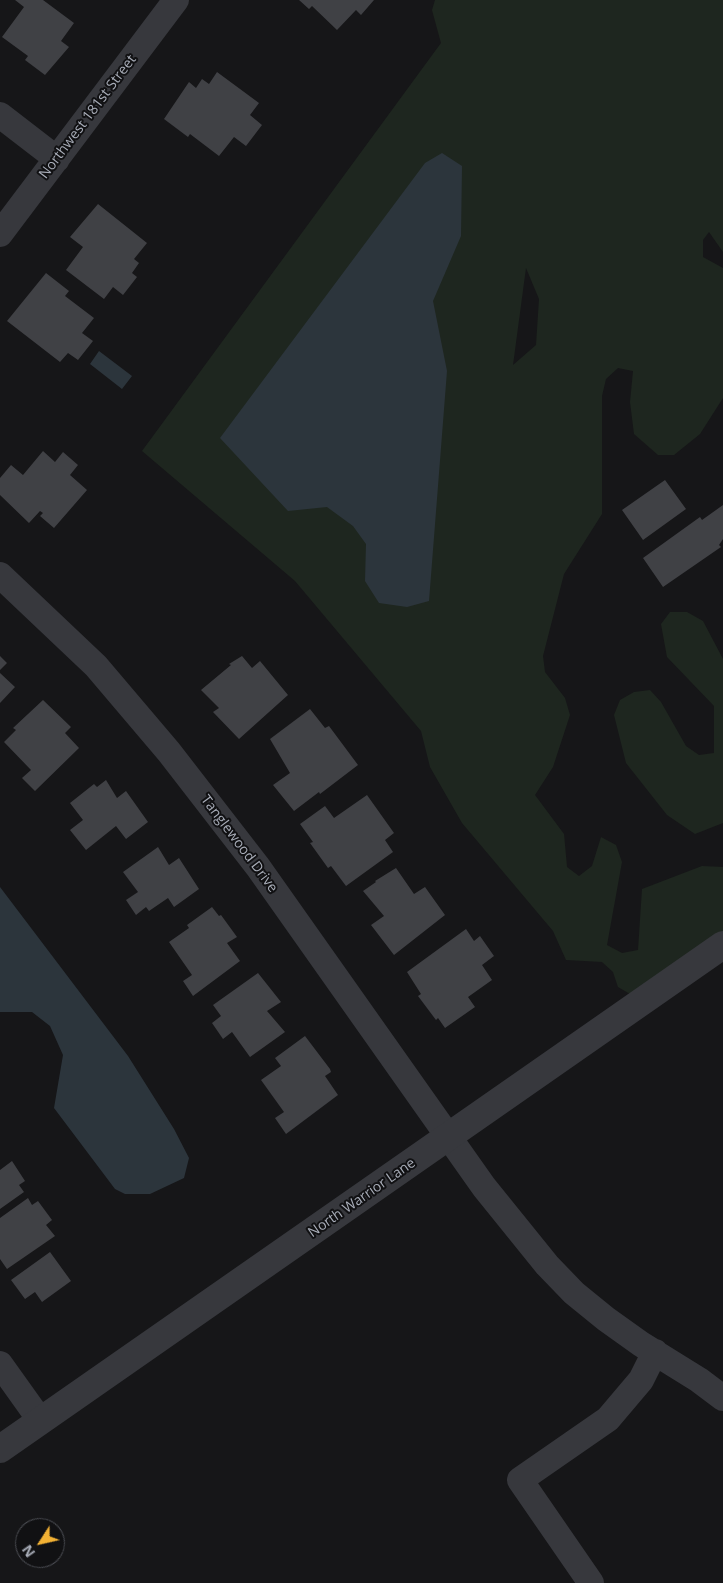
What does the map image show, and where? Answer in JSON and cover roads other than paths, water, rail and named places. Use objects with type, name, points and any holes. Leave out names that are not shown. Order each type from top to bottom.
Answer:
[{"type":"street","name":"Northwest 181st Street","points":[[0,234],[176,0]]},
{"type":"street","points":[[0,115],[57,159]]},
{"type":"street","name":"Tanglewood Drive","points":[[0,575],[96,666],[169,752],[258,867],[448,1138],[507,1218],[547,1265],[574,1292],[606,1319],[700,1380],[723,1398]]},
{"type":"street","name":"North Warrior Lane","points":[[0,1449],[723,945]]},
{"type":"street","points":[[591,1583],[520,1480],[608,1419],[641,1380],[655,1352]]},
{"type":"street","points":[[0,1364],[40,1420]]}]
